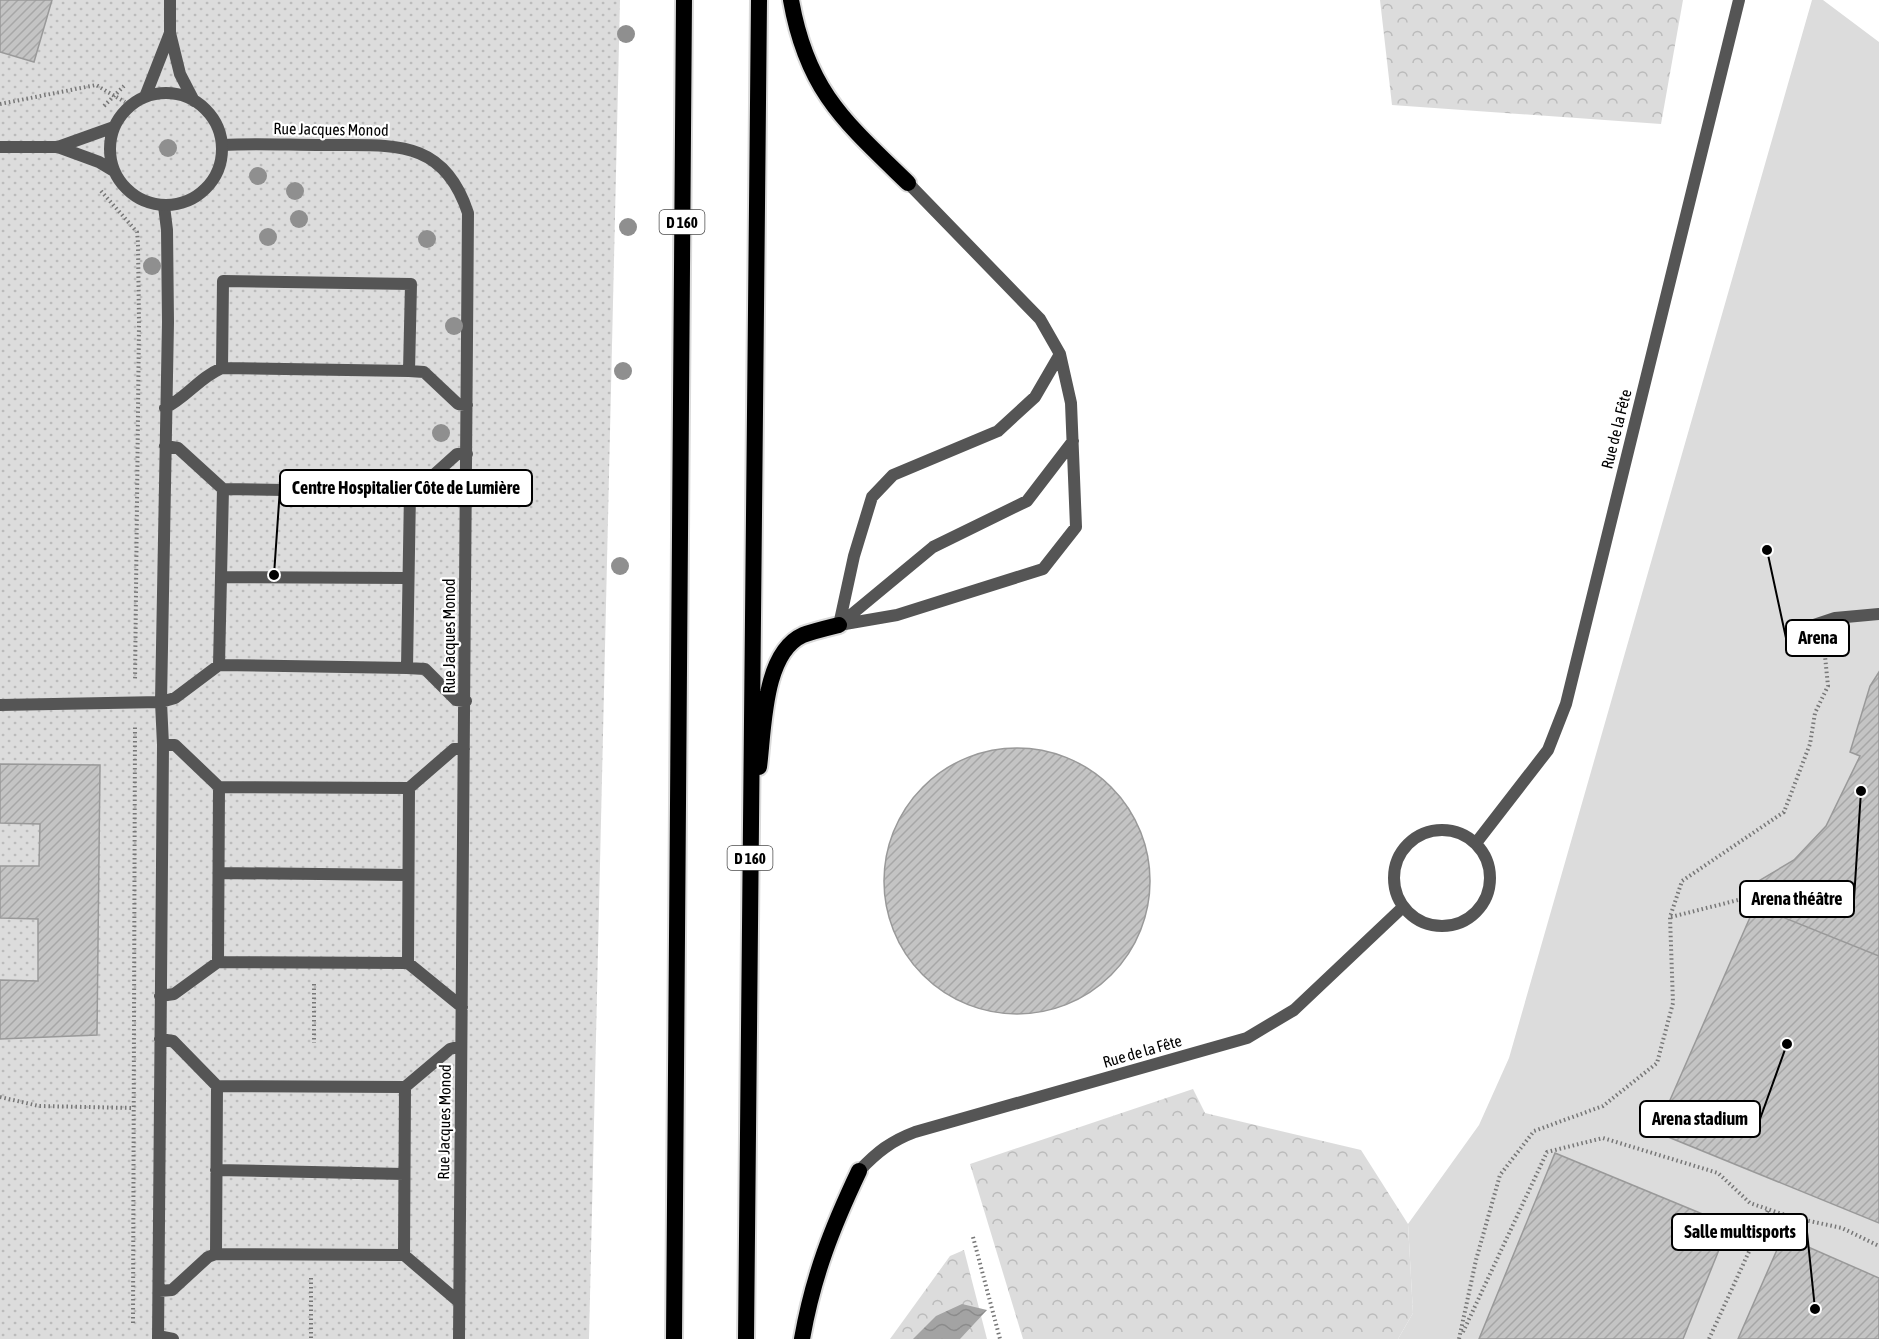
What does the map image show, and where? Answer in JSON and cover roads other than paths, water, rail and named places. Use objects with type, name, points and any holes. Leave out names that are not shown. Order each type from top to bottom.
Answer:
[{"type":"highway","name":"D 160","points":[[674,1339],[684,0]]},
{"type":"highway","name":"D 160","points":[[746,1339],[759,0]]},
{"type":"highway","points":[[791,0],[797,37],[809,67],[825,93],[843,120],[908,183]]},
{"type":"highway","points":[[750,833],[771,678],[782,651],[802,636],[839,625]]},
{"type":"highway","points":[[802,1339],[810,1294],[821,1257],[860,1171]]},
{"type":"street","points":[[170,0],[170,33],[180,74],[194,101]]},
{"type":"street","name":"Rue de la Fête","points":[[1476,843],[1548,750],[1566,704],[1739,0]]},
{"type":"street","points":[[145,97],[170,33]]},
{"type":"street","points":[[162,93],[178,94],[194,101],[208,112],[218,127],[222,145],[220,164],[212,181],[199,195],[183,203],[164,206],[148,203],[122,185],[114,171],[110,141],[114,127],[131,105],[145,97],[162,93]]},
{"type":"street","points":[[0,147],[58,147],[114,127]]},
{"type":"street","name":"Rue Jacques Monod","points":[[222,145],[401,146],[432,160],[453,177],[468,213],[466,701],[459,1339]]},
{"type":"street","points":[[58,147],[99,162],[114,171]]},
{"type":"street","points":[[839,625],[897,615],[1043,569],[1076,527],[1071,403],[1060,354],[1041,319],[908,183]]},
{"type":"street","points":[[164,206],[167,230],[168,322],[161,702],[163,745],[158,1337],[173,1339]]},
{"type":"street","points":[[222,368],[224,281],[411,284],[409,371]]},
{"type":"street","points":[[839,625],[854,556],[872,496],[893,475],[998,431],[1035,397],[1060,354]]},
{"type":"street","points":[[165,408],[176,403],[209,373],[222,368],[424,372],[458,404],[467,405]]},
{"type":"street","points":[[839,625],[933,547],[1027,501],[1072,441]]},
{"type":"street","points":[[165,446],[178,448],[223,489],[410,492],[416,491],[457,454],[467,453]]},
{"type":"street","points":[[219,665],[223,489]]},
{"type":"street","points":[[407,668],[410,492]]},
{"type":"street","points":[[221,577],[408,578]]},
{"type":"street","points":[[1802,629],[1836,618],[1879,614]]},
{"type":"street","points":[[0,705],[161,702],[176,698],[219,665],[425,669],[456,700],[466,701]]},
{"type":"street","points":[[163,745],[175,745],[219,787],[409,788],[454,749],[465,749]]},
{"type":"street","points":[[218,962],[219,787]]},
{"type":"street","points":[[408,963],[409,788]]},
{"type":"street","points":[[1432,830],[1448,830],[1463,834],[1476,843],[1486,856],[1491,871],[1490,887],[1484,902],[1474,915],[1460,923],[1436,926],[1414,918],[1403,907],[1396,892],[1394,876],[1397,860],[1405,847],[1417,836],[1432,830]]},
{"type":"street","points":[[219,873],[408,875]]},
{"type":"street","name":"Rue de la Fête","points":[[860,1171],[876,1152],[892,1141],[976,1114],[1247,1038],[1293,1010],[1403,907]]},
{"type":"street","points":[[160,996],[174,994],[218,962],[408,963],[462,1007]]},
{"type":"street","points":[[160,1039],[173,1041],[217,1086],[405,1088],[450,1049],[461,1046]]},
{"type":"street","points":[[216,1254],[217,1086]]},
{"type":"street","points":[[404,1255],[405,1088]]},
{"type":"street","points":[[216,1170],[404,1174]]},
{"type":"street","points":[[159,1291],[172,1290],[208,1257],[216,1254],[404,1255],[459,1302]]},
{"type":"water","points":[[962,1304],[987,1310],[960,1339],[913,1339],[936,1316]]},
{"type":"place","name":"Arena","points":[[1767,550]]},
{"type":"place","name":"Centre Hospitalier Côte de Lumière","points":[[274,575]]},
{"type":"place","name":"Arena théâtre","points":[[1861,791]]},
{"type":"place","name":"Arena stadium","points":[[1787,1044]]},
{"type":"place","name":"Salle multisports","points":[[1815,1309]]}]
